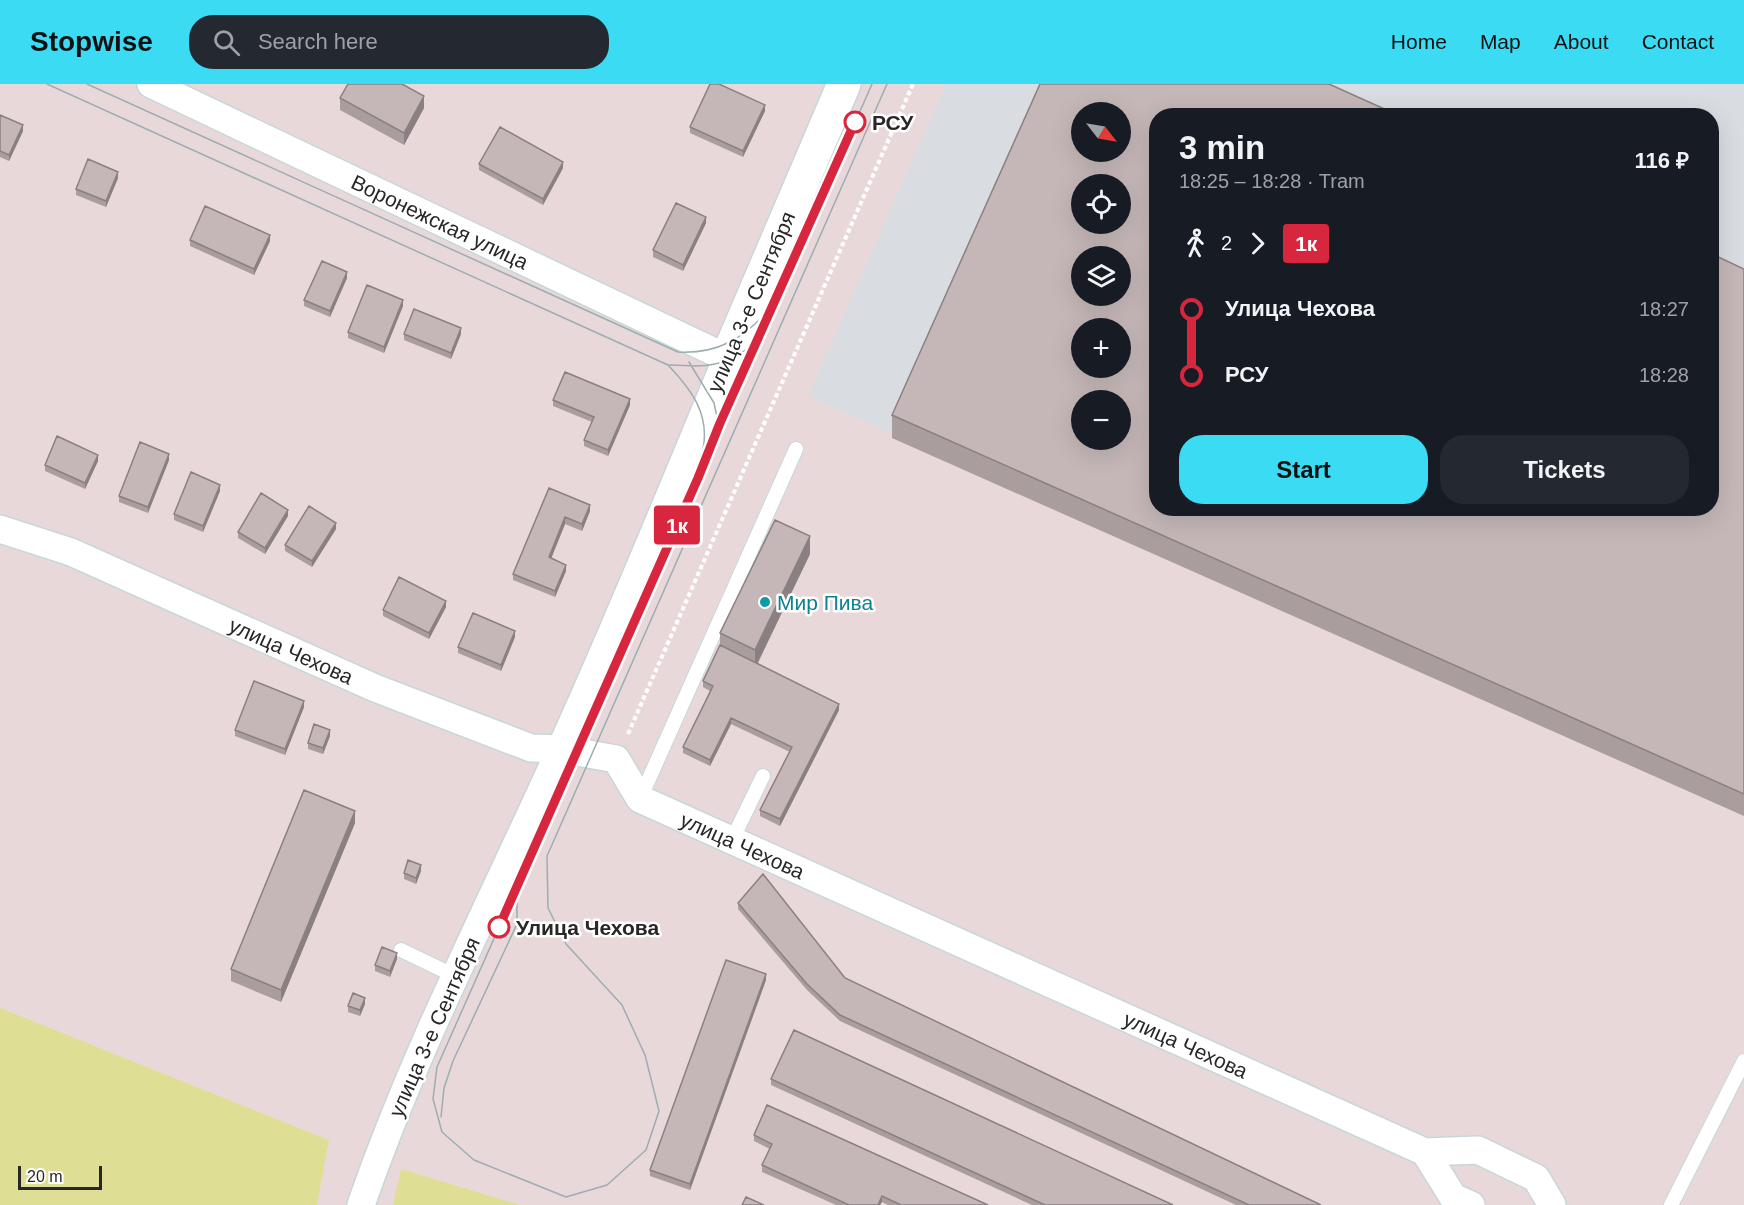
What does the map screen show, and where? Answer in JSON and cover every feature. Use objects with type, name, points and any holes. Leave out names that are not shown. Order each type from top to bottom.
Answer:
[{"type":"street","name":"Воронежская улица","points":[[151,84],[727,358]]},
{"type":"street","name":"улица 3-е Сентября","points":[[361,1205],[382,1146],[455,976],[561,749],[844,84]]},
{"type":"street","name":"улица Чехова","points":[[0,529],[71,552],[386,692],[531,748],[561,749],[616,759]]},
{"type":"street","points":[[616,759],[640,798]]},
{"type":"street","name":"улица Чехова","points":[[640,798],[1425,1152]]},
{"type":"street","points":[[1471,1205],[1453,1197],[1425,1152],[1478,1150],[1536,1178],[1552,1205]]},
{"type":"lane","points":[[640,798],[796,450]]},
{"type":"lane","points":[[732,840],[763,776]]},
{"type":"lane","points":[[401,950],[455,976]]},
{"type":"lane","points":[[1671,1205],[1744,1061]]},
{"type":"path","points":[[616,759],[913,84]]},
{"type":"shaded area","points":[[946,84],[1744,84],[1744,814],[808,396]]},
{"type":"shaded area","points":[[0,1008],[329,1140],[317,1205],[0,1205]]},
{"type":"shaded area","points":[[401,1169],[520,1205],[393,1205]]},
{"type":"building","points":[[348,84],[402,84],[424,96],[404,133],[340,98]]},
{"type":"building","points":[[710,84],[719,84],[765,105],[743,151],[690,127]]},
{"type":"building","points":[[1040,84],[1329,84],[1382,108],[1149,108],[1149,516],[1719,516],[1719,257],[1744,269],[1744,794],[892,415]]},
{"type":"building","points":[[0,115],[23,125],[9,155],[0,151]]},
{"type":"building","points":[[500,127],[563,162],[543,199],[479,164]]},
{"type":"building","points":[[88,159],[118,172],[106,201],[76,189]]},
{"type":"building","points":[[676,203],[706,217],[683,265],[653,250]]},
{"type":"building","points":[[205,206],[270,235],[254,269],[190,240]]},
{"type":"building","points":[[322,261],[347,272],[330,311],[304,300]]},
{"type":"building","points":[[367,285],[403,300],[384,347],[348,332]]},
{"type":"building","points":[[414,309],[461,328],[451,353],[404,334]]},
{"type":"building","points":[[565,372],[630,399],[608,450],[584,440],[594,417],[553,400]]},
{"type":"building","points":[[57,436],[98,455],[85,483],[45,465]]},
{"type":"building","points":[[140,442],[169,454],[148,507],[119,496]]},
{"type":"building","points":[[191,472],[220,485],[203,526],[174,514]]},
{"type":"building","points":[[549,488],[590,505],[582,524],[565,517],[549,557],[566,565],[555,591],[513,574]]},
{"type":"building","points":[[261,493],[288,510],[265,548],[238,532]]},
{"type":"building","points":[[309,506],[336,523],[312,561],[285,545]]},
{"type":"building","name":"Мир Пива","points":[[775,520],[810,536],[755,650],[720,633]]},
{"type":"building","points":[[399,577],[446,601],[429,633],[383,610]]},
{"type":"building","points":[[473,613],[515,631],[501,665],[458,647]]},
{"type":"building","points":[[720,645],[839,704],[780,819],[760,810],[792,747],[731,718],[710,760],[683,747],[713,686],[703,681]]},
{"type":"building","points":[[254,681],[304,701],[285,749],[235,730]]},
{"type":"building","points":[[314,724],[330,730],[323,748],[308,743]]},
{"type":"building","points":[[304,790],[355,811],[281,990],[231,969]]},
{"type":"building","points":[[408,860],[421,865],[416,878],[404,873]]},
{"type":"building","points":[[763,874],[845,978],[1321,1205],[1249,1205],[840,1015],[807,984],[738,903]]},
{"type":"building","points":[[382,947],[397,953],[390,971],[375,965]]},
{"type":"building","points":[[726,960],[766,974],[690,1184],[650,1170]]},
{"type":"building","points":[[353,993],[365,998],[360,1010],[348,1006]]},
{"type":"building","points":[[794,1030],[1173,1205],[1045,1205],[771,1079]]},
{"type":"building","points":[[767,1105],[988,1205],[901,1205],[882,1196],[878,1205],[849,1205],[762,1165],[772,1144],[754,1135]]},
{"type":"building","points":[[746,1197],[764,1205],[742,1205]]},
{"type":"tram line","points":[[47,84],[668,365],[705,366],[714,364],[733,357],[756,343]]},
{"type":"tram line","points":[[87,84],[678,352],[705,350],[728,343],[749,330],[768,311]]},
{"type":"tram line","points":[[872,84],[759,341],[720,423],[698,479],[437,1067],[433,1099],[442,1132],[474,1160],[566,1197],[607,1185],[646,1150],[659,1111],[645,1055],[622,1005],[566,944],[548,908],[547,856],[887,84]]},
{"type":"tram line","name":"1к","points":[[499,927],[855,122]]},
{"type":"tram line","points":[[689,362],[714,403],[719,426]]},
{"type":"tram line","points":[[668,365],[697,403],[704,424],[703,449]]},
{"type":"tram line","points":[[441,1117],[444,1088],[453,1061],[517,924],[517,893]]},
{"type":"place","name":"РСУ","points":[[855,122]]},
{"type":"place","name":"Мир Пива","points":[[765,602]]},
{"type":"place","name":"Улица Чехова","points":[[499,927]]}]
